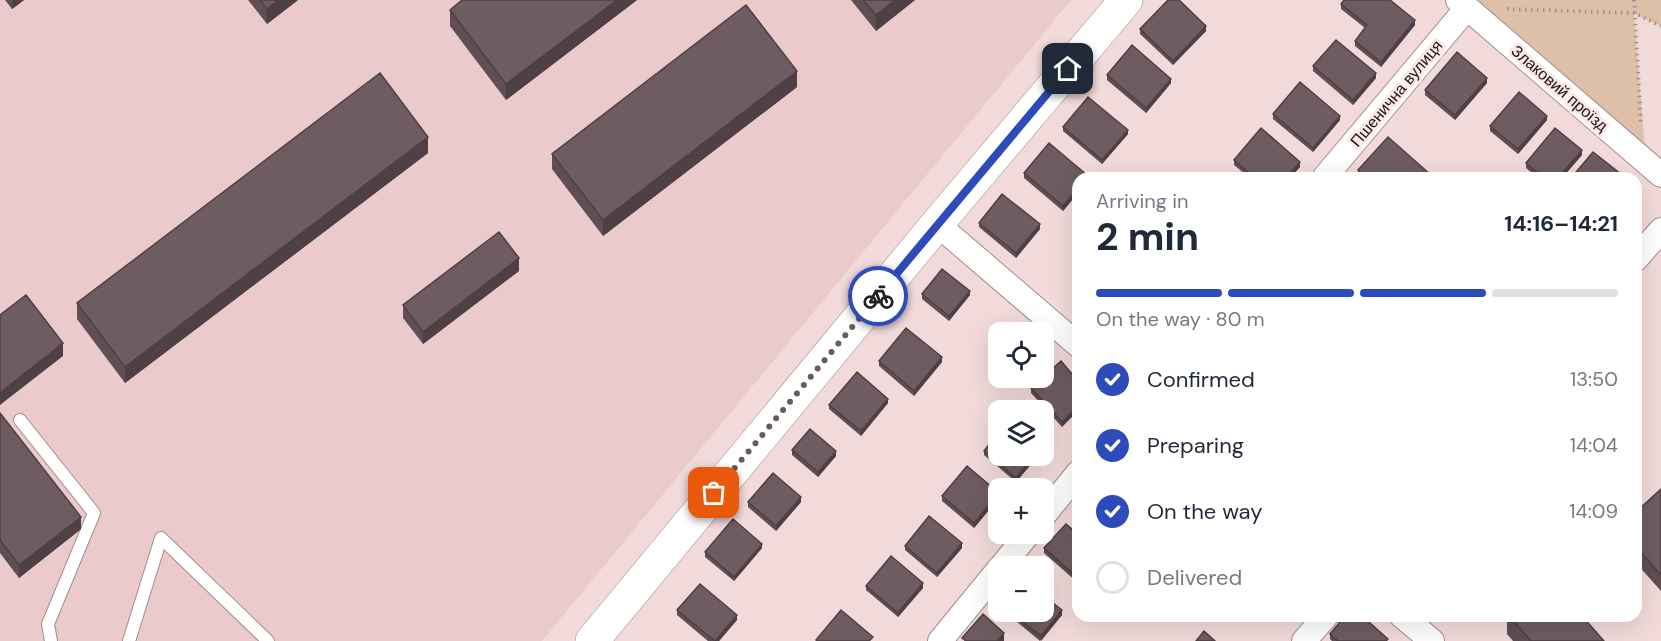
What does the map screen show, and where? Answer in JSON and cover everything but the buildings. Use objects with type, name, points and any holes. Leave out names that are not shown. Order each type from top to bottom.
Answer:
[{"type":"street","points":[[592,641],[937,224],[1126,0]]},
{"type":"street","name":"Злаковий проїзд","points":[[1463,4],[1654,169]]},
{"type":"street","name":"Пшенична вулиця","points":[[1329,172],[1463,4]]},
{"type":"street","points":[[937,224],[1072,340]]},
{"type":"street","points":[[1642,252],[1661,230]]},
{"type":"street","points":[[1054,503],[1072,480]]},
{"type":"street","points":[[1010,556],[1020,544]]},
{"type":"street","points":[[940,641],[988,583]]},
{"type":"street","points":[[1304,641],[1321,622]]},
{"type":"street","points":[[1409,622],[1432,641]]},
{"type":"lane","points":[[20,420],[94,513],[48,624],[51,641]]},
{"type":"lane","points":[[129,641],[161,538],[268,641]]},
{"type":"path","points":[[1634,0],[1638,110],[1654,169]]},
{"type":"path","points":[[1463,4],[1634,14],[1661,26]]},
{"type":"shaded area","points":[[0,0],[1071,0],[542,641],[0,641]]},
{"type":"shaded area","points":[[1469,0],[1661,0],[1661,26],[1634,14],[1646,163]]},
{"type":"way so far","points":[[714,493],[878,296]]},
{"type":"route","points":[[878,296],[1068,69]]}]
